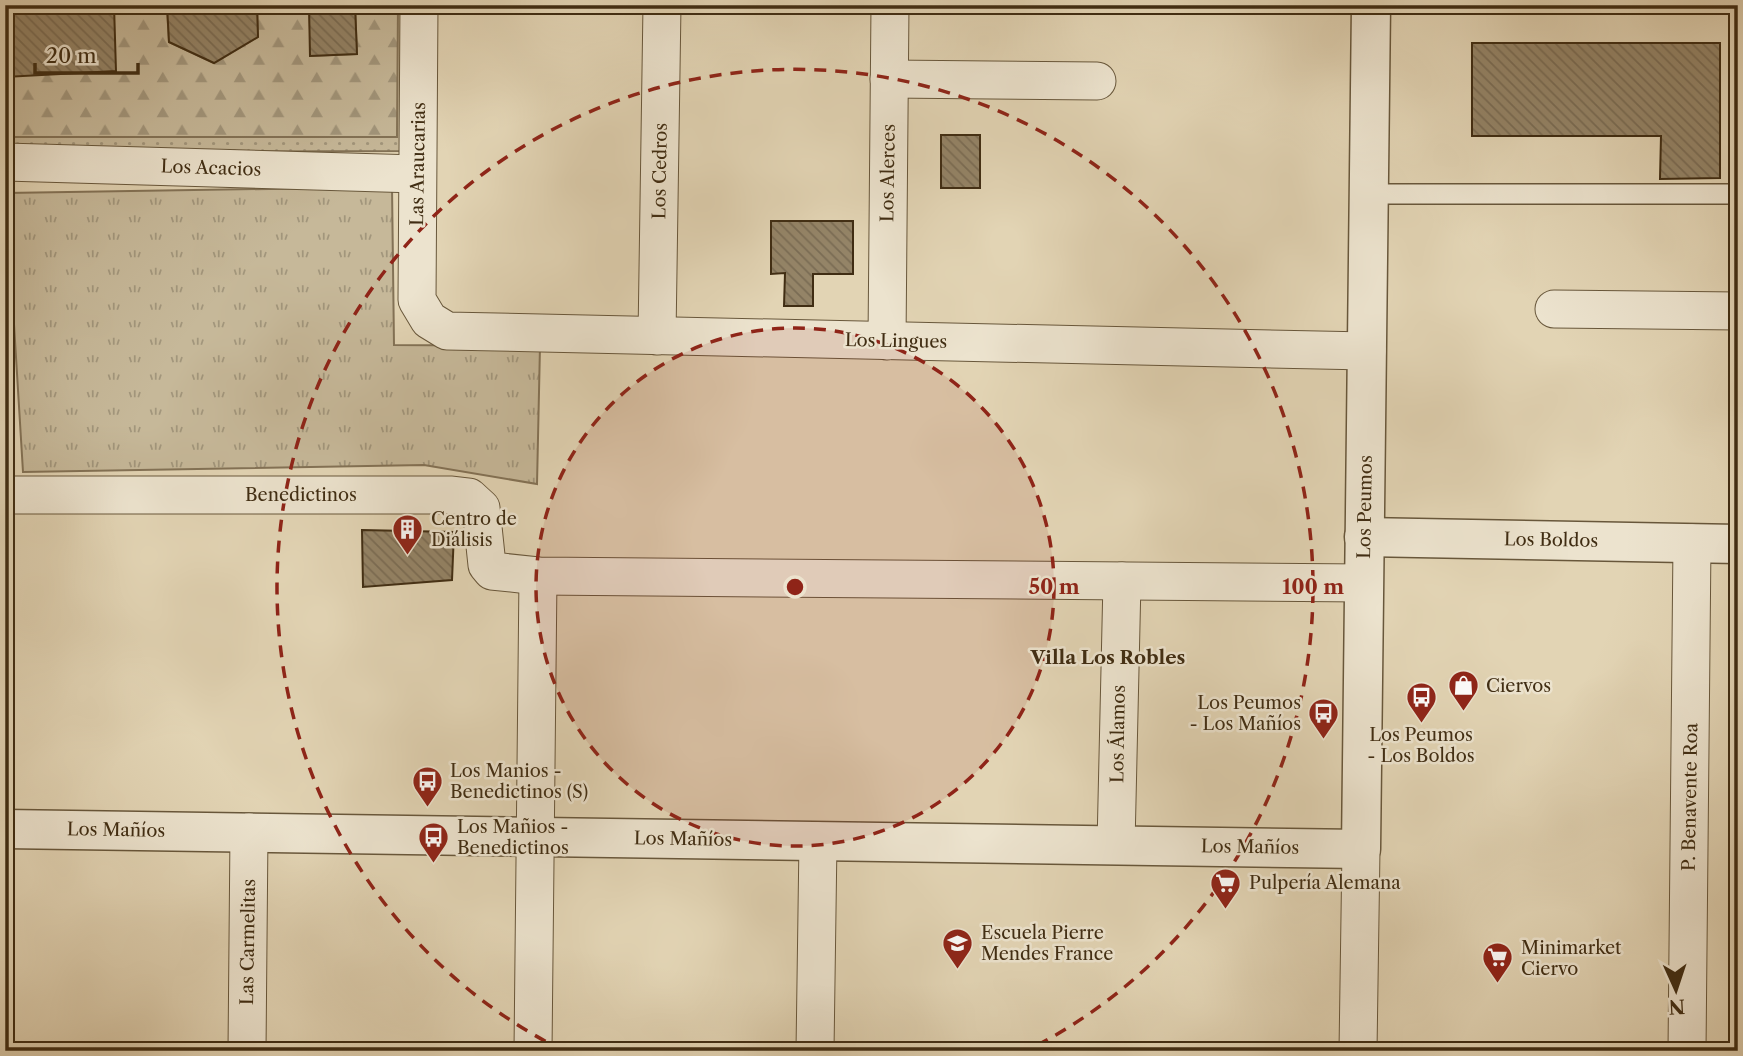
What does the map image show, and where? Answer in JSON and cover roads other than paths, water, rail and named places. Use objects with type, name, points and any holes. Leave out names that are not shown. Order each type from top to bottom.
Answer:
[{"type":"street","name":"Las Araucarias","points":[[419,5],[417,300],[429,320]]},
{"type":"street","name":"Los Cedros","points":[[657,336],[662,5]]},
{"type":"street","name":"Los Alerces","points":[[887,341],[890,5]]},
{"type":"street","name":"Los Peumos","points":[[1358,1051],[1371,5]]},
{"type":"street","points":[[889,79],[1097,81]]},
{"type":"street","name":"Los Acacios","points":[[5,162],[417,174]]},
{"type":"street","points":[[1553,309],[1738,310]]},
{"type":"street","name":"Los Lingues","points":[[429,320],[447,331],[458,332],[1367,351]]},
{"type":"street","name":"Benedictinos","points":[[5,495],[469,497],[481,508],[487,565],[492,571],[538,576],[1364,583]]},
{"type":"street","name":"Los Boldos","points":[[1364,537],[1738,544]]},
{"type":"street","name":"P. Benavente Roa","points":[[1687,1051],[1692,543]]},
{"type":"street","points":[[533,1051],[538,576]]},
{"type":"street","name":"Los Álamos","points":[[1116,845],[1122,581]]},
{"type":"street","name":"Los Mañíos","points":[[5,829],[1361,849]]},
{"type":"street","name":"Las Carmelitas","points":[[247,1051],[249,832]]},
{"type":"street","points":[[815,1051],[818,841]]},
{"type":"lane","points":[[1369,194],[1738,194]]},
{"type":"place","name":"Centro de Diálisis","points":[[408,556]]},
{"type":"place","name":"Ciervos","points":[[1463,713]]},
{"type":"place","name":"Los Peumos - Los Boldos","points":[[1421,724]]},
{"type":"place","name":"Los Peumos - Los Mañíos","points":[[1324,740]]},
{"type":"place","name":"Los Manios - Benedictinos (S)","points":[[427,808]]},
{"type":"place","name":"Los Mañios - Benedictinos","points":[[434,864]]},
{"type":"place","name":"Pulpería Alemana","points":[[1226,910]]},
{"type":"place","name":"Escuela Pierre Mendes France","points":[[958,970]]},
{"type":"place","name":"Minimarket Ciervo","points":[[1498,985]]},
{"type":"district","name":"Villa Los Robles","points":[[1108,657]]}]
